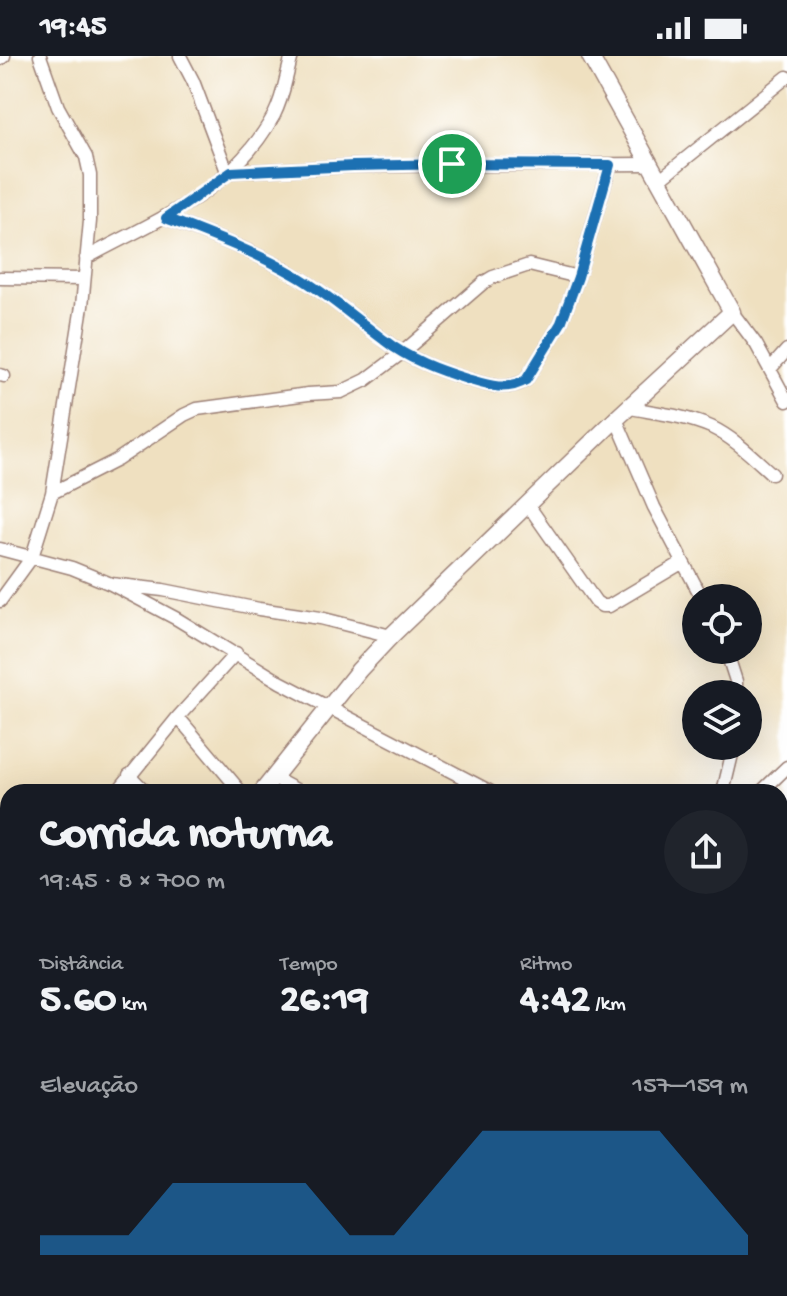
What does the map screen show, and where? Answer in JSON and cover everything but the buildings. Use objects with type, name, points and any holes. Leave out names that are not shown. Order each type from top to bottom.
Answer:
[{"type":"street","points":[[0,601],[32,557],[52,493],[82,306],[86,258],[90,175],[86,157],[58,107],[40,56]]},
{"type":"street","points":[[180,56],[230,173]]},
{"type":"street","points":[[86,258],[166,218],[230,173],[273,116],[292,56]]},
{"type":"street","points":[[590,56],[732,312],[756,344],[787,401]]},
{"type":"street","points":[[659,180],[787,77]]},
{"type":"street","points":[[230,173],[353,166],[650,164]]},
{"type":"street","points":[[166,218],[237,246],[296,275],[347,309],[385,341],[447,373],[491,387],[518,385],[526,380],[561,323],[578,277],[610,165]]},
{"type":"street","points":[[52,493],[117,460],[197,409],[341,392],[366,380],[483,283],[508,270],[529,265],[578,277]]},
{"type":"street","points":[[0,278],[83,279]]},
{"type":"street","points":[[269,784],[359,670],[391,636],[732,312]]},
{"type":"street","points":[[770,369],[787,350]]},
{"type":"street","points":[[630,408],[691,419],[714,428],[742,447],[772,474]]},
{"type":"street","points":[[616,419],[654,507],[695,584]]},
{"type":"street","points":[[528,505],[596,602],[602,606],[609,606],[683,562]]},
{"type":"street","points":[[0,549],[111,584],[320,618],[391,636]]},
{"type":"street","points":[[111,584],[236,653],[280,682],[476,784]]},
{"type":"street","points":[[123,784],[236,653]]},
{"type":"street","points":[[178,717],[234,784]]},
{"type":"street","points":[[725,784],[731,760]]},
{"type":"street","points":[[769,784],[787,767]]},
{"type":"street","points":[[129,775],[138,784]]},
{"type":"street","points":[[274,778],[285,784]]},
{"type":"route","points":[[452,164],[610,165],[578,277],[561,323],[526,380],[518,385],[491,387],[415,360],[296,275],[237,246],[166,218],[231,172],[452,164]]}]
